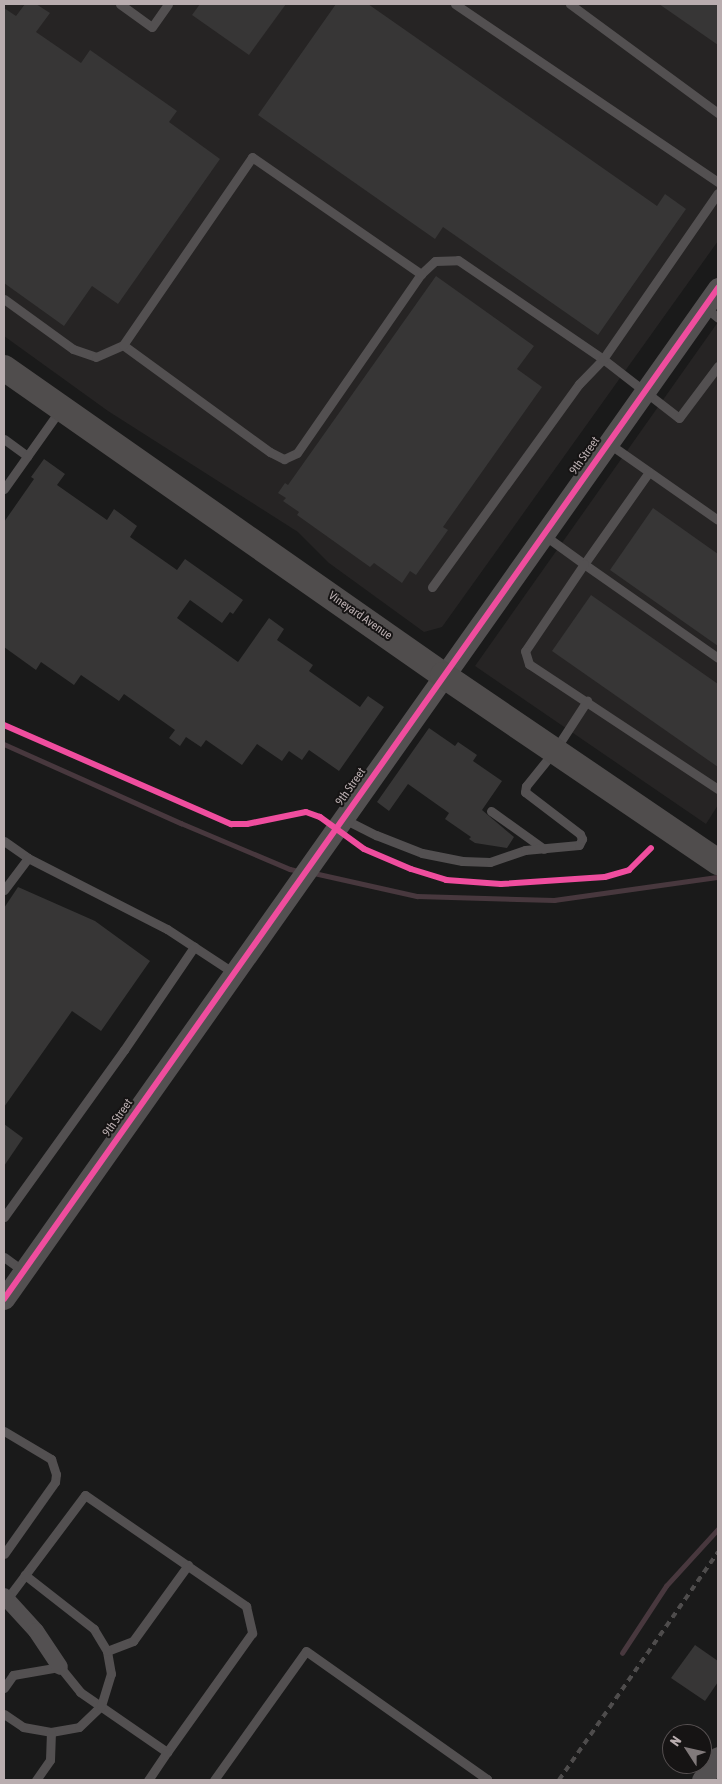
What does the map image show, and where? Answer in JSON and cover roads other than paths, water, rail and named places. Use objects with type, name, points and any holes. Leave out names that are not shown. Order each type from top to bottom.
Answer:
[{"type":"main road","name":"Vineyard Avenue","points":[[4,368],[444,675],[710,856]]},
{"type":"street","name":"9th Street","points":[[4,1299],[608,443],[645,392],[711,313],[718,288]]},
{"type":"street","points":[[5,1597],[36,1631],[60,1667]]},
{"type":"street","points":[[704,1780],[718,1757]]},
{"type":"lane","points":[[120,4],[152,27],[168,4]]},
{"type":"lane","points":[[455,4],[718,182]]},
{"type":"lane","points":[[570,4],[718,113]]},
{"type":"lane","points":[[4,299],[73,349],[96,357],[123,345],[252,157],[421,274]]},
{"type":"lane","points":[[432,588],[578,384],[603,359],[718,192]]},
{"type":"lane","points":[[123,345],[270,452],[284,460],[297,453],[421,274],[435,262],[458,260],[603,359],[679,418],[718,366]]},
{"type":"lane","points":[[4,489],[61,408]]},
{"type":"lane","points":[[4,440],[27,456]]},
{"type":"lane","points":[[608,443],[718,520]]},
{"type":"lane","points":[[649,472],[524,651],[529,664],[718,789]]},
{"type":"lane","points":[[543,534],[718,658]]},
{"type":"lane","points":[[343,818],[405,847],[422,853],[462,861],[490,862],[525,850],[580,845],[582,839],[580,834],[525,792],[526,786],[555,750],[586,702]]},
{"type":"lane","points":[[491,811],[544,849]]},
{"type":"lane","points":[[4,840],[28,858],[167,929],[234,973]]},
{"type":"lane","points":[[4,890],[28,858]]},
{"type":"lane","points":[[4,1217],[124,1050],[194,947]]},
{"type":"lane","points":[[4,1257],[23,1272]]},
{"type":"lane","points":[[4,1431],[51,1459],[56,1474],[55,1482],[4,1554]]},
{"type":"lane","points":[[5,1597],[25,1575],[84,1494],[246,1606],[252,1633],[148,1780]]},
{"type":"lane","points":[[107,1651],[133,1641],[188,1566]]},
{"type":"lane","points":[[4,1714],[22,1727],[51,1732],[79,1727],[101,1706],[111,1674],[107,1651],[94,1629],[25,1575]]},
{"type":"lane","points":[[214,1780],[306,1651],[488,1779],[486,1780]]},
{"type":"lane","points":[[4,1688],[13,1675],[60,1667],[80,1692],[167,1752]]},
{"type":"lane","points":[[36,1780],[50,1760],[51,1732]]},
{"type":"waterway","points":[[4,744],[181,823],[290,869],[299,871]]},
{"type":"waterway","points":[[314,873],[417,896],[554,900],[718,877]]},
{"type":"waterway","points":[[622,1653],[666,1586],[718,1529]]},
{"type":"railway","points":[[559,1780],[718,1552]]}]
